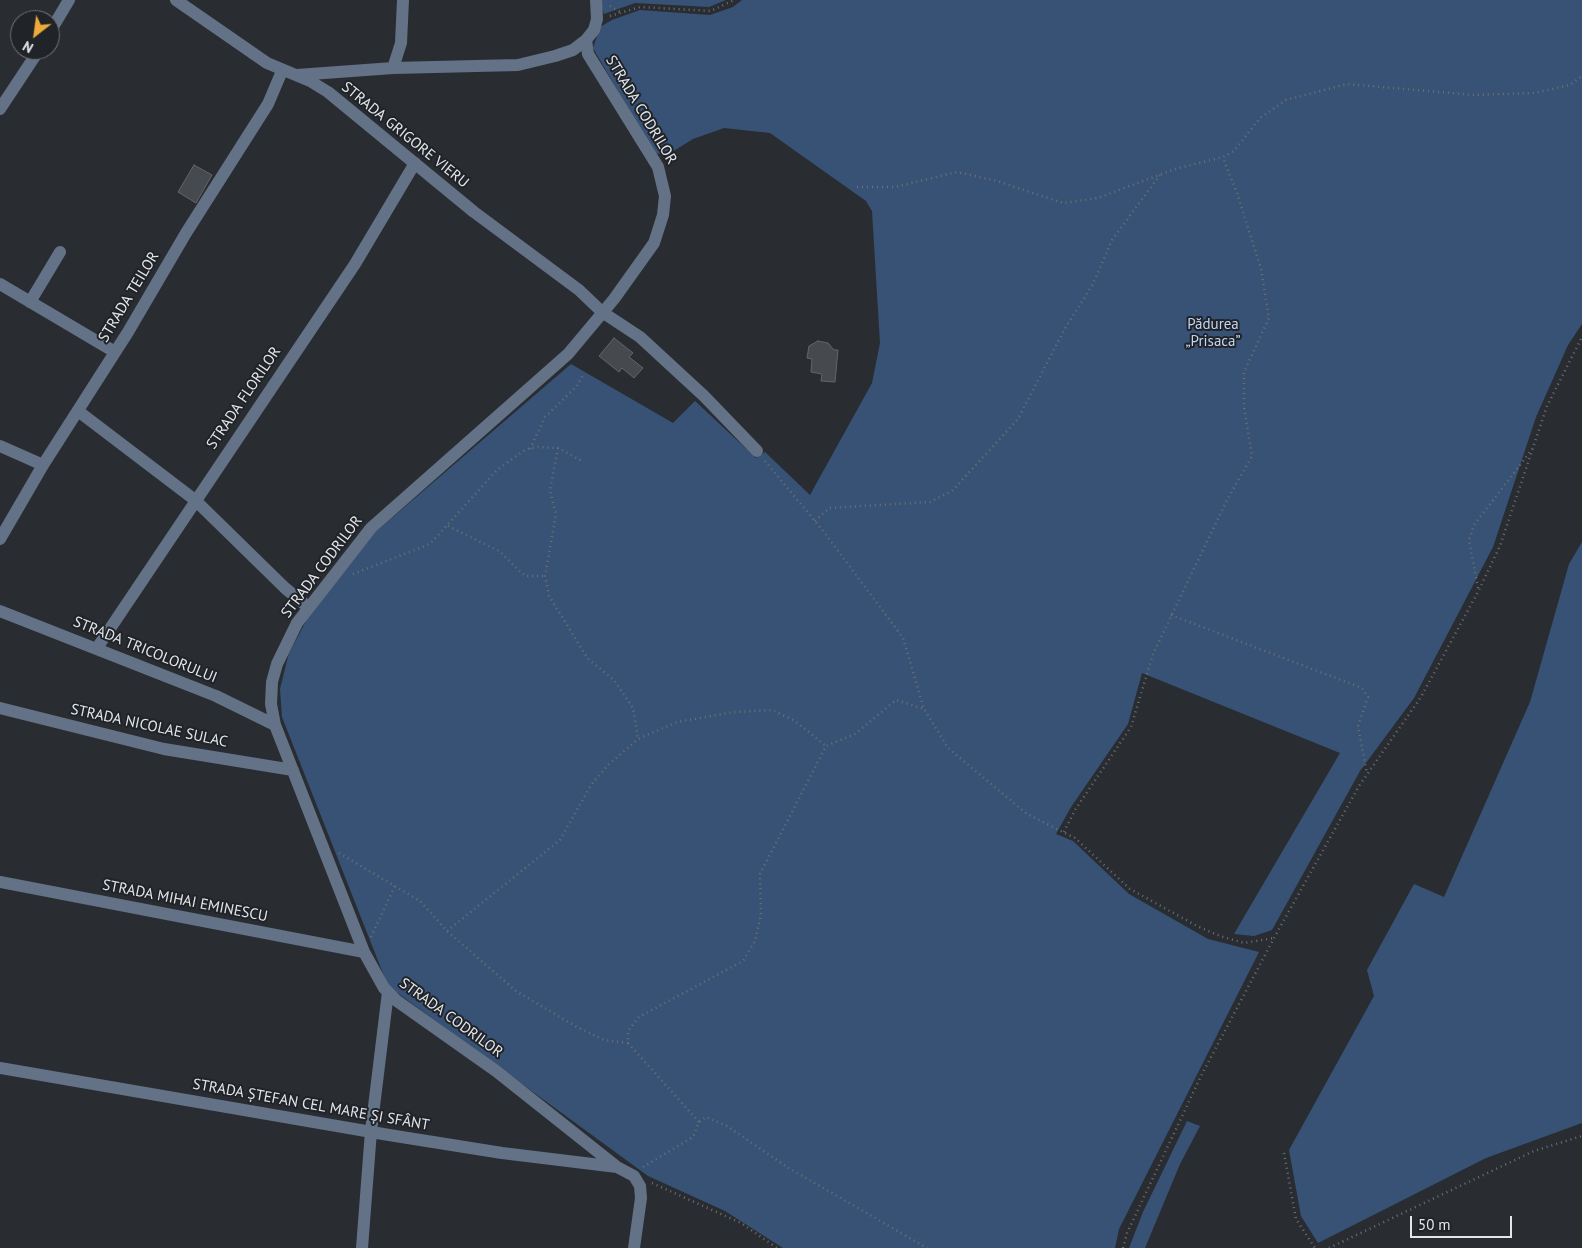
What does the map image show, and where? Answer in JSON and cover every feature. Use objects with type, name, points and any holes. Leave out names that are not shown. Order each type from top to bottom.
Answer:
[{"type":"street","points":[[60,15],[69,0]]},
{"type":"street","name":"STRADA GRIGORE VIERU","points":[[176,0],[267,63],[282,71],[297,75],[328,92],[474,212],[579,290],[602,312],[640,337],[711,402],[757,451]]},
{"type":"street","points":[[393,68],[401,43],[403,0]]},
{"type":"street","points":[[297,75],[393,68],[518,64],[573,50],[586,40],[596,24],[598,8],[596,0]]},
{"type":"street","name":"STRADA CODRILOR","points":[[586,40],[588,54],[658,167],[664,196],[663,215],[654,243],[614,300],[561,360],[382,517],[308,607],[284,647],[272,682],[271,704],[275,725],[364,952],[388,992],[496,1071],[617,1166],[634,1176]]},
{"type":"street","points":[[0,109],[32,60]]},
{"type":"street","name":"STRADA TEILOR","points":[[0,539],[43,465],[268,104],[282,71]]},
{"type":"street","name":"STRADA FLORILOR","points":[[97,648],[355,264],[414,164]]},
{"type":"street","points":[[30,302],[60,252]]},
{"type":"street","points":[[0,284],[115,352]]},
{"type":"street","points":[[78,411],[196,500],[285,588],[308,607]]},
{"type":"street","points":[[0,446],[43,465]]},
{"type":"street","name":"STRADA TRICOLORULUI","points":[[0,611],[216,696],[275,725]]},
{"type":"street","name":"STRADA NICOLAE SULAC","points":[[0,708],[164,749],[293,770]]},
{"type":"street","name":"STRADA MIHAI EMINESCU","points":[[0,882],[364,952]]},
{"type":"street","points":[[362,1248],[371,1131],[388,992]]},
{"type":"street","name":"STRADA ȘTEFAN CEL MARE ȘI SFÂNT","points":[[0,1068],[502,1153],[617,1166]]},
{"type":"street","points":[[634,1176],[640,1186],[640,1198],[634,1248]]},
{"type":"path","points":[[596,24],[620,12],[640,7],[711,11],[734,0]]},
{"type":"path","points":[[857,187],[895,187],[957,172],[997,181],[1063,203],[1098,198],[1160,175],[1223,157],[1234,151],[1260,118],[1286,100],[1346,84],[1474,95],[1517,94],[1534,93],[1570,85],[1582,76]]},
{"type":"path","points":[[1064,832],[1075,810],[1131,727],[1153,654],[1227,500],[1252,456],[1244,407],[1244,372],[1269,318],[1261,269],[1237,193],[1223,157]]},
{"type":"path","points":[[815,521],[829,508],[930,502],[952,491],[1018,419],[1064,330],[1093,284],[1112,240],[1160,175]]},
{"type":"path","points":[[1123,1248],[1127,1234],[1201,1076],[1274,938],[1367,774],[1421,697],[1479,590],[1500,546],[1547,406],[1582,336]]},
{"type":"path","points":[[530,449],[545,417],[577,386],[584,373]]},
{"type":"path","points":[[328,583],[430,544],[497,470],[530,449],[538,447],[558,448],[582,461]]},
{"type":"path","points":[[1479,590],[1469,540],[1474,525],[1534,447]]},
{"type":"path","points":[[558,448],[550,491],[556,514],[545,576],[549,596],[588,659],[614,680],[633,708],[638,739]]},
{"type":"path","points":[[757,451],[815,521],[903,638],[924,708],[948,748],[1027,814],[1075,838],[1130,889],[1197,926],[1244,943],[1274,938]]},
{"type":"path","points":[[448,526],[499,551],[525,576],[545,576]]},
{"type":"path","points":[[1171,615],[1362,688],[1368,697],[1358,726],[1367,774]]},
{"type":"path","points":[[628,1044],[628,1031],[639,1017],[743,960],[755,941],[761,915],[760,874],[826,746],[855,734],[896,700],[924,708]]},
{"type":"path","points":[[447,931],[560,840],[591,785],[608,765],[638,739],[677,722],[734,712],[772,710],[795,721],[826,746]]},
{"type":"path","points":[[321,842],[420,901],[447,931],[516,991],[575,1026],[604,1040],[628,1044],[699,1122]]},
{"type":"path","points":[[364,952],[395,886]]},
{"type":"path","points":[[777,1248],[741,1223],[634,1176],[647,1163],[672,1151],[693,1137],[699,1122],[706,1117],[727,1126],[787,1167],[927,1248]]},
{"type":"path","points":[[1329,1248],[1534,1151],[1582,1136]]},
{"type":"path","points":[[1284,1153],[1296,1219],[1315,1248]]},
{"type":"green space","points":[[599,0],[726,0],[709,7],[635,3],[604,14]]},
{"type":"green space","name":"Pădurea „Prisaca”","points":[[742,0],[1582,0],[1582,324],[1568,345],[1536,417],[1493,547],[1414,698],[1360,771],[1272,930],[1254,936],[1234,934],[1340,753],[1142,673],[1128,724],[1071,807],[1056,834],[1073,841],[1129,894],[1208,939],[1259,952],[1119,1229],[1115,1248],[783,1248],[725,1211],[648,1176],[388,986],[282,717],[280,689],[289,653],[311,612],[372,535],[571,364],[673,423],[695,401],[756,458],[765,452],[810,495],[872,383],[880,343],[872,211],[866,201],[770,133],[724,128],[693,139],[667,155],[654,153],[593,48],[600,27],[612,20],[640,10],[710,15],[733,7]]},
{"type":"green space","points":[[1582,542],[1582,1123],[1486,1158],[1318,1243],[1301,1216],[1289,1150],[1374,996],[1367,970],[1414,884],[1444,897],[1530,702],[1569,564]]},
{"type":"green space","points":[[1187,1121],[1200,1126],[1180,1164],[1145,1248],[1129,1248],[1143,1212]]},
{"type":"building","points":[[194,165],[212,175],[196,203],[178,192]]},
{"type":"building","points":[[614,338],[633,353],[629,357],[643,368],[634,378],[622,368],[619,372],[599,356]]},
{"type":"building","points":[[818,341],[828,343],[834,350],[838,350],[835,382],[821,381],[822,374],[811,372],[812,359],[807,358],[809,346]]}]
